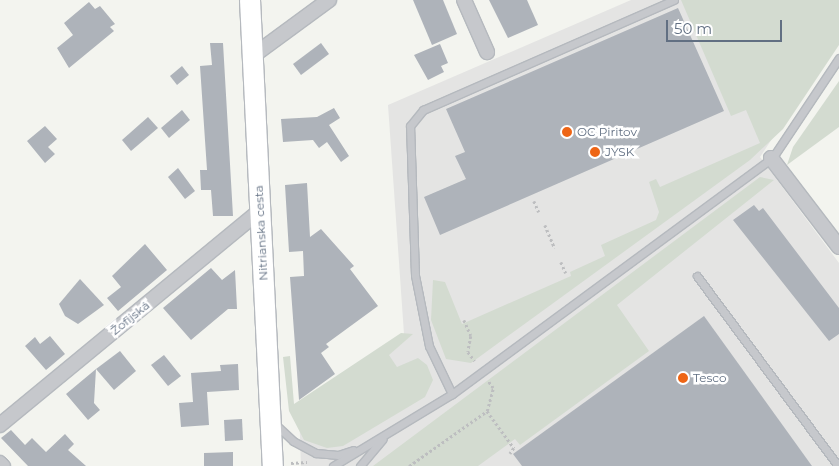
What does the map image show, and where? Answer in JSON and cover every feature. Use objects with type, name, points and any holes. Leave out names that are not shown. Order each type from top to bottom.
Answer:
[{"type":"main road","name":"Nitrianska cesta","points":[[250,0],[271,420],[282,464]]},
{"type":"street","points":[[254,54],[329,0]]},
{"type":"street","points":[[464,0],[487,52]]},
{"type":"street","points":[[771,158],[839,247]]},
{"type":"street","name":"Žofijská","points":[[0,425],[260,211]]},
{"type":"street","points":[[0,463],[3,466]]},
{"type":"lane","points":[[452,394],[429,346],[415,275],[410,126],[423,110],[674,0]]},
{"type":"lane","points":[[332,466],[385,437],[452,394],[771,158],[839,58]]},
{"type":"lane","points":[[697,276],[838,466]]},
{"type":"lane","points":[[271,420],[293,441],[316,453],[338,455],[367,446]]},
{"type":"lane","points":[[360,466],[385,437]]},
{"type":"path","points":[[534,201],[539,212]]},
{"type":"path","points":[[544,225],[555,248]]},
{"type":"path","points":[[561,262],[566,273]]},
{"type":"path","points":[[464,320],[471,336],[468,352],[474,362]]},
{"type":"path","points":[[409,466],[487,411],[493,388],[488,381]]},
{"type":"path","points":[[487,411],[514,448],[510,454]]},
{"type":"path","points":[[282,464],[308,462]]},
{"type":"shaded area","points":[[631,0],[839,0],[839,38],[760,157],[839,263],[839,466],[301,466],[299,408],[404,334],[388,105]]},
{"type":"shaded area","points":[[681,0],[839,0],[839,45],[783,129],[750,160],[471,363],[446,359],[431,320],[433,280],[445,282],[462,324],[571,276],[570,272],[605,256],[601,245],[656,220],[659,212],[649,182],[656,179],[660,187],[760,143],[746,110],[731,116]]},
{"type":"shaded area","points":[[839,81],[839,127],[787,165],[793,147]]},
{"type":"shaded area","points":[[760,177],[774,180],[617,305],[649,351],[520,445],[515,439],[478,466],[373,466]]},
{"type":"shaded area","points":[[401,333],[413,334],[389,355],[397,367],[418,358],[427,365],[433,380],[425,397],[343,446],[327,448],[304,440],[289,411],[283,357],[290,356],[294,404]]},
{"type":"building","points":[[413,0],[443,0],[457,34],[432,45]]},
{"type":"building","points":[[489,0],[527,0],[538,25],[508,38]]},
{"type":"building","points":[[89,2],[95,9],[100,6],[115,24],[110,27],[114,31],[69,68],[57,48],[73,35],[64,23]]},
{"type":"building","name":"OC Piritov","points":[[678,8],[724,111],[440,235],[424,197],[466,179],[455,156],[465,152],[446,109]]},
{"type":"building","points":[[210,43],[223,43],[233,216],[213,216],[211,190],[201,190],[200,170],[207,170],[200,66],[212,65]]},
{"type":"building","points":[[321,43],[329,54],[301,75],[293,64]]},
{"type":"building","points":[[440,44],[448,63],[441,66],[444,72],[428,80],[414,55]]},
{"type":"building","points":[[182,66],[189,75],[177,85],[170,76]]},
{"type":"building","points":[[334,108],[340,118],[329,125],[349,156],[341,162],[327,142],[319,148],[313,140],[283,142],[281,119],[317,117]]},
{"type":"building","points":[[182,110],[190,120],[169,138],[161,128]]},
{"type":"building","points":[[148,117],[158,128],[131,151],[122,140]]},
{"type":"building","points":[[45,126],[57,139],[48,147],[55,154],[45,163],[27,141]]},
{"type":"building","points":[[178,168],[195,191],[185,199],[168,177]]},
{"type":"building","points":[[307,183],[310,237],[321,229],[354,266],[350,269],[378,306],[326,344],[329,347],[321,353],[335,374],[299,400],[290,277],[304,276],[303,251],[289,252],[285,185]]},
{"type":"building","points":[[754,205],[759,211],[763,208],[839,308],[839,334],[829,341],[733,220]]},
{"type":"building","points":[[145,244],[167,270],[118,311],[107,298],[121,287],[112,276]]},
{"type":"building","points":[[211,268],[222,280],[235,270],[237,309],[228,309],[191,340],[163,308]]},
{"type":"building","points":[[80,279],[104,305],[78,324],[65,316],[59,304]]},
{"type":"building","name":"Tesco","points":[[704,316],[812,466],[522,466],[513,454]]},
{"type":"building","points":[[50,336],[65,354],[46,370],[25,346],[35,337],[40,344]]},
{"type":"building","points":[[120,351],[136,371],[114,390],[96,369]]},
{"type":"building","points":[[164,355],[181,376],[168,386],[151,365]]},
{"type":"building","points":[[238,364],[239,390],[207,392],[209,425],[181,427],[179,403],[193,402],[191,373],[221,371],[220,365]]},
{"type":"building","points":[[96,369],[94,403],[100,410],[88,420],[66,394]]},
{"type":"building","points":[[242,419],[243,440],[225,441],[224,420]]},
{"type":"building","points":[[11,430],[25,445],[32,438],[46,452],[65,434],[74,444],[68,450],[86,466],[28,466],[1,438]]},
{"type":"building","points":[[233,452],[233,466],[204,466],[204,453]]},
{"type":"place","name":"OC Piritov","points":[[567,132]]},
{"type":"place","name":"JYSK","points":[[595,152]]},
{"type":"place","name":"Tesco","points":[[683,378]]}]
